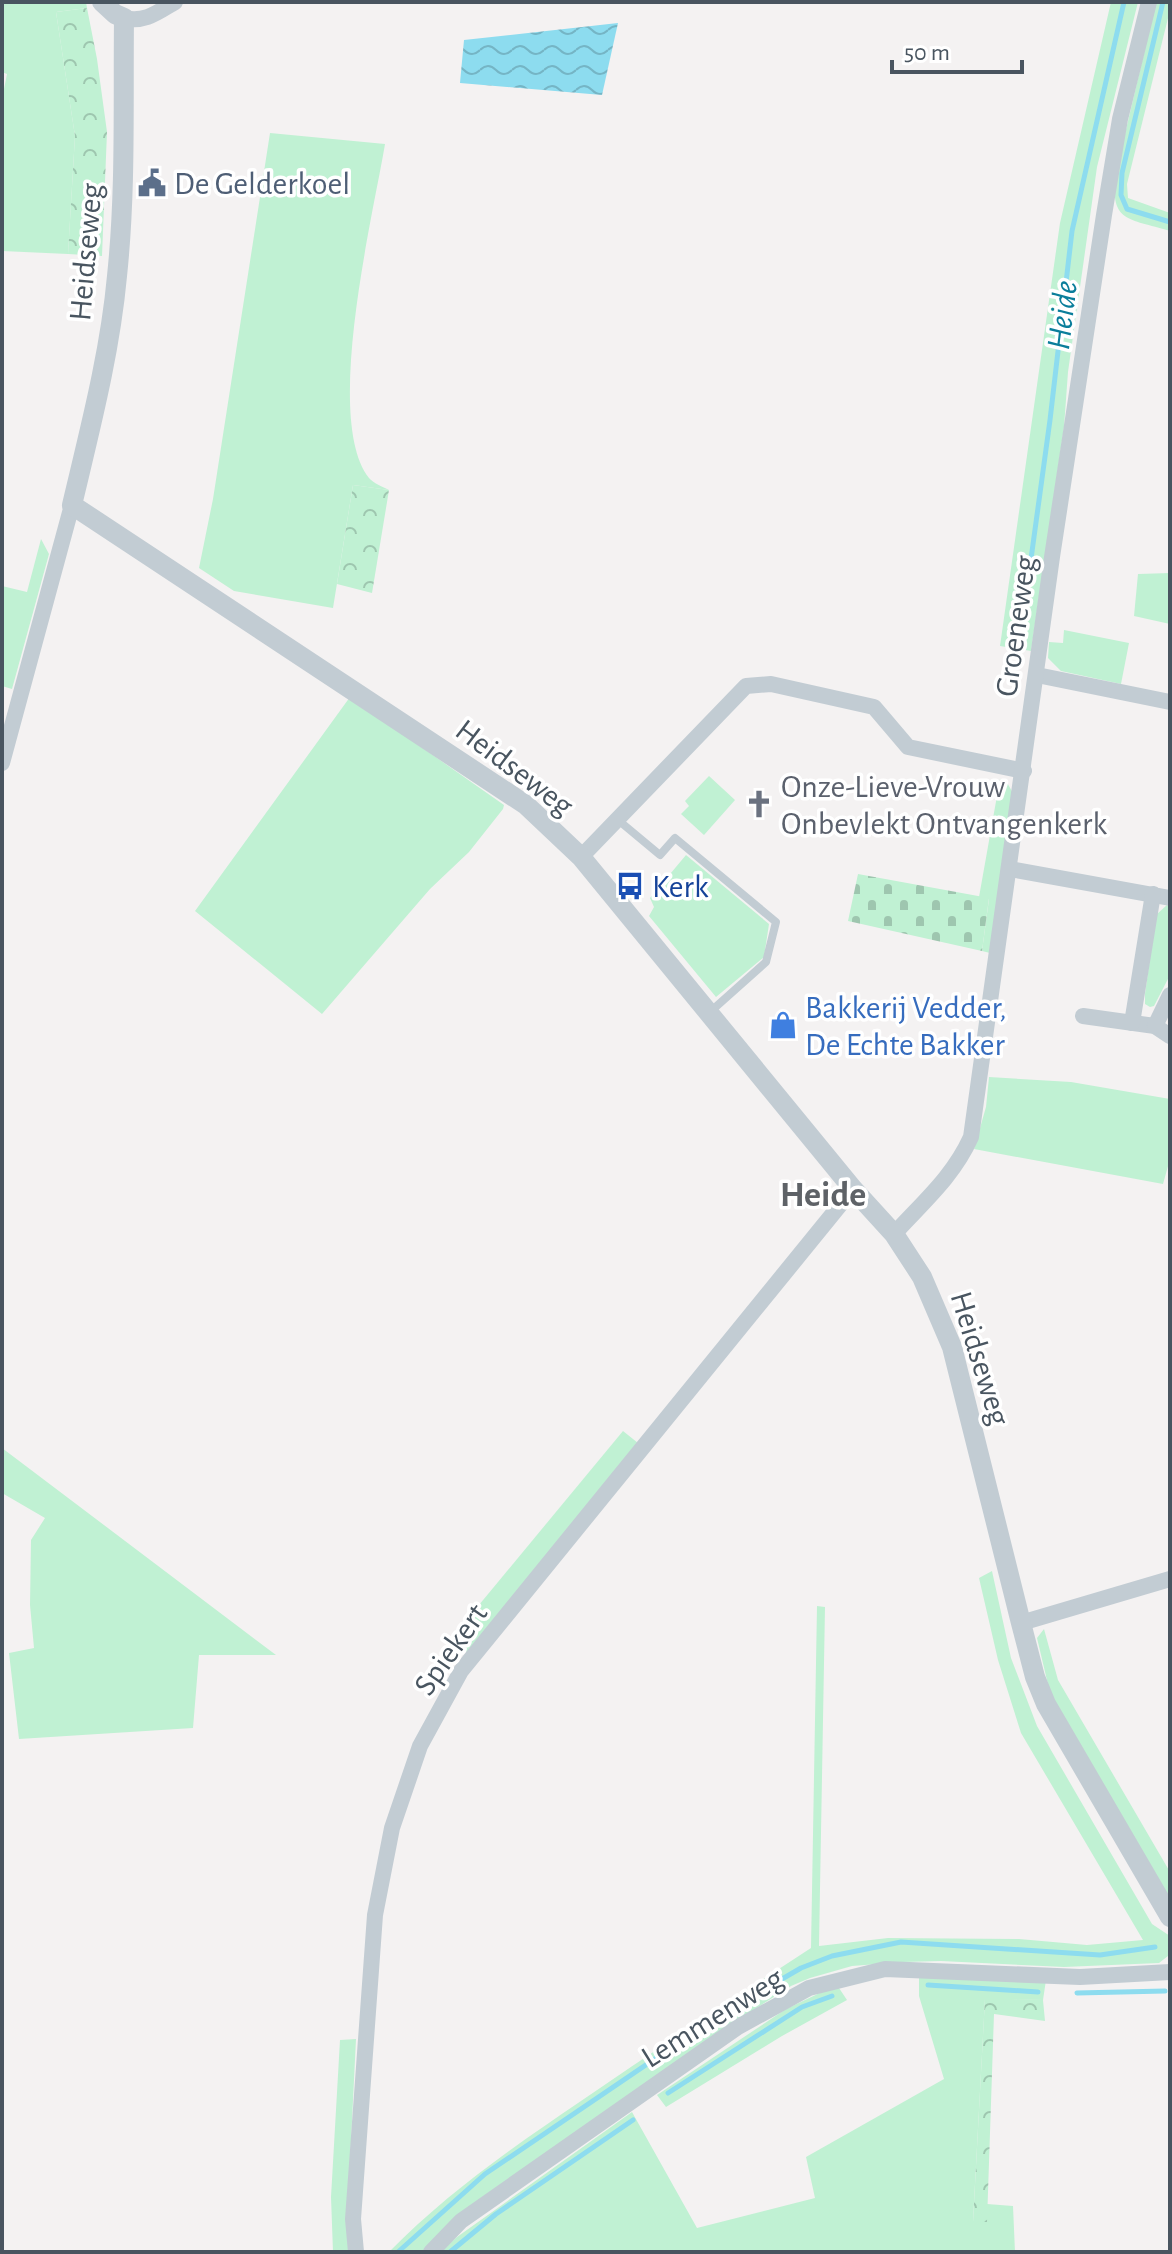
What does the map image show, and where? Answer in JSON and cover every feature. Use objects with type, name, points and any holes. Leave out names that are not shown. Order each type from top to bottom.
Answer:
[{"type":"street","points":[[102,2],[115,14],[138,20],[149,18],[175,2]]},
{"type":"street","name":"Groeneweg","points":[[894,1234],[943,1185],[960,1162],[971,1137],[1106,201],[1120,119],[1149,2]]},
{"type":"street","name":"Heidseweg","points":[[124,18],[117,277],[99,392],[72,505],[526,805],[581,857],[853,1189],[894,1234],[922,1277],[952,1347],[1035,1677],[1050,1713],[1170,1917]]},
{"type":"street","points":[[2,763],[72,505]]},
{"type":"street","points":[[1037,675],[1170,702]]},
{"type":"street","points":[[581,857],[746,686],[771,684],[874,707],[908,747],[1024,771]]},
{"type":"street","points":[[1010,869],[1170,898]]},
{"type":"street","points":[[1132,1023],[1153,894]]},
{"type":"street","points":[[1155,1026],[1170,995]]},
{"type":"street","points":[[1083,1016],[1155,1026],[1170,1036]]},
{"type":"street","name":"Spiekert","points":[[356,2252],[353,2219],[375,1915],[392,1828],[420,1746],[461,1671],[853,1189]]},
{"type":"street","points":[[1021,1623],[1170,1579]]},
{"type":"street","name":"Lemmenweg","points":[[431,2252],[461,2221],[738,2027],[809,1988],[885,1969],[1080,1977],[1170,1972]]},
{"type":"lane","points":[[618,820],[660,855],[675,838],[776,922],[766,962],[710,1012]]},
{"type":"green space","points":[[2,2],[86,2],[87,8],[56,12],[75,136],[68,254],[2,251],[2,99],[7,74],[2,72]]},
{"type":"green space","points":[[1111,2],[1138,2],[1097,167],[1068,372],[1064,427],[1031,651],[1000,646],[1060,223]]},
{"type":"green space","points":[[1156,2],[1170,2],[1170,10],[1127,184],[1128,198],[1170,213],[1170,231],[1125,216],[1119,210],[1115,189],[1116,172]]},
{"type":"green space","points":[[87,8],[107,132],[102,256],[68,254],[75,136],[56,12]]},
{"type":"green space","points":[[270,133],[385,144],[355,316],[350,411],[356,450],[369,478],[389,490],[353,485],[333,608],[234,591],[199,568],[213,499]]},
{"type":"green space","points":[[353,485],[389,490],[372,593],[337,584]]},
{"type":"green space","points":[[41,539],[49,554],[12,689],[2,686],[2,586],[27,592]]},
{"type":"green space","points":[[1170,573],[1170,624],[1134,616],[1138,574]]},
{"type":"green space","points":[[1064,630],[1129,643],[1121,684],[1061,671],[1048,658],[1049,642],[1063,643]]},
{"type":"green space","points":[[350,697],[504,805],[469,852],[430,889],[322,1014],[195,911]]},
{"type":"green space","points":[[709,776],[735,800],[704,835],[681,814],[689,806],[685,801]]},
{"type":"green space","points":[[1000,779],[1005,779],[1014,795],[990,953],[982,951],[989,899],[979,897]]},
{"type":"green space","points":[[686,855],[769,924],[764,957],[716,997],[649,916],[654,907],[650,898]]},
{"type":"green space","points":[[858,874],[989,898],[982,951],[848,921]]},
{"type":"green space","points":[[1167,905],[1170,906],[1170,975],[1154,1006],[1150,1007],[1145,1004],[1145,994],[1156,915]]},
{"type":"green space","points":[[989,1077],[1071,1082],[1170,1099],[1170,1159],[1163,1184],[974,1149],[986,1107]]},
{"type":"green space","points":[[623,1431],[638,1443],[468,1653],[453,1640]]},
{"type":"green space","points":[[2,1448],[276,1655],[199,1655],[193,1728],[19,1739],[9,1653],[34,1648],[30,1605],[31,1540],[45,1518],[2,1493]]},
{"type":"green space","points":[[992,1571],[1011,1658],[1037,1726],[1152,1924],[1170,1936],[1168,1956],[1159,1963],[1064,1967],[903,1962],[852,1966],[810,1978],[791,1986],[733,2023],[424,2252],[389,2252],[457,2190],[506,2153],[811,1948],[817,1606],[825,1607],[819,1946],[888,1938],[1019,1939],[1087,1945],[1143,1940],[1021,1733],[998,1660],[979,1578]]},
{"type":"green space","points":[[1044,1629],[1058,1680],[1170,1872],[1170,1902],[1050,1693],[1037,1638]]},
{"type":"green space","points":[[919,1976],[1046,1980],[1043,2000],[985,1999],[973,2221],[987,2222],[987,2204],[1013,2206],[1015,2252],[440,2252],[632,2112],[697,2228],[815,2198],[806,2157],[944,2079],[919,1996]]},
{"type":"green space","points":[[839,1988],[847,2000],[666,2107],[657,2095],[786,2009],[824,1991]]},
{"type":"green space","points":[[985,1998],[1043,2000],[1045,2021],[994,2014],[987,2222],[973,2222]]},
{"type":"green space","points":[[356,2039],[348,2203],[351,2252],[333,2252],[331,2197],[340,2040]]},
{"type":"water","points":[[618,23],[602,95],[460,83],[464,40]]},
{"type":"waterway","name":"Heide","points":[[1021,632],[1072,231],[1124,2]]},
{"type":"waterway","points":[[1163,2],[1122,173],[1121,195],[1127,209],[1170,222]]},
{"type":"waterway","points":[[398,2252],[485,2174],[715,2018],[801,1968],[832,1956],[901,1942],[1100,1955],[1155,1947]]},
{"type":"waterway","points":[[928,1985],[1038,1992]]},
{"type":"waterway","points":[[1077,1993],[1165,1991]]},
{"type":"waterway","points":[[668,2093],[802,2007],[832,1996]]},
{"type":"waterway","points":[[450,2252],[496,2214],[633,2120]]},
{"type":"place","name":"De Gelderkoel","points":[[152,183]]},
{"type":"place","name":"Onze-Lieve-Vrouw Onbevlekt Ontvangenkerk","points":[[759,804]]},
{"type":"place","name":"Kerk","points":[[630,886]]},
{"type":"place","name":"Bakkerij Vedder, De Echte Bakker","points":[[783,1025]]},
{"type":"district","name":"Heide","points":[[823,1193]]}]
